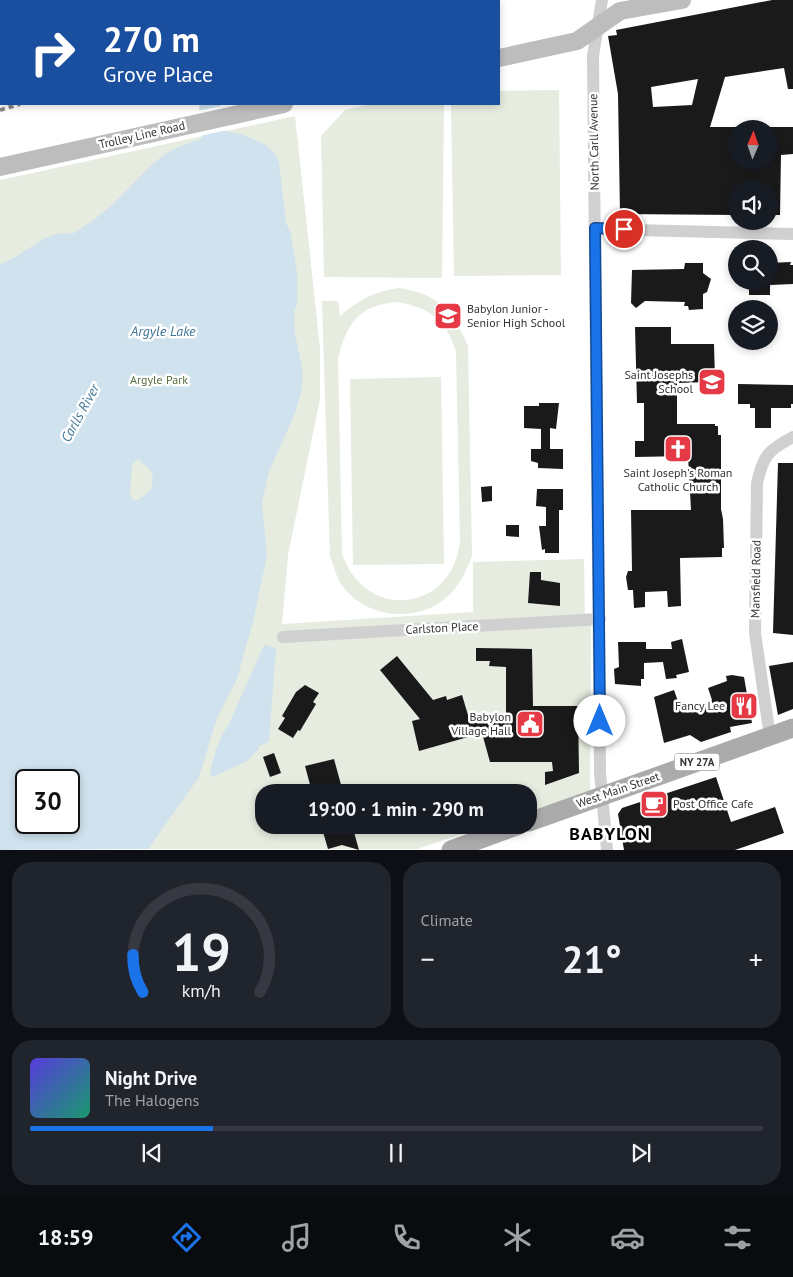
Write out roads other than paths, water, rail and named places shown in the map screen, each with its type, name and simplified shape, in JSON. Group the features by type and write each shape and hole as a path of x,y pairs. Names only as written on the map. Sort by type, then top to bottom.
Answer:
{"main road":[{"path":"500,58 577,41 620,11 682,0"},
{"name":"Trolley Line Road","path":"0,167 279,105"},
{"name":"West Main Street","path":"537,819 793,728"},
{"path":"451,850 495,834"}],"street":[{"name":"North Carll Avenue","path":"602,0 593,56 602,796 607,850"},
{"path":"595,228 793,234"},
{"name":"Mansfield Road","path":"770,737 755,633 757,483 762,461 775,446 793,437"},
{"name":"Carlston Place","path":"283,637 600,619"}],"water":[{"name":"Argyle Lake","path":"199,105 220,105 225,131 241,134 266,145 274,153 279,162 286,223 291,234 297,272 297,305 294,311 295,334 303,373 301,392 295,413 268,474 262,504 267,555 254,618 237,679 217,718 199,777 148,849 0,850 0,264 54,235 72,234 78,231 108,208 168,152 192,141 199,140 202,137","holes":["138,459 151,472 153,480 150,491 138,500 133,500 130,495 132,465"]},
{"path":"264,645 276,648 269,742 259,746 258,750 247,761 213,777 210,773 219,741 228,726"}],"railway":[{"path":"0,110 17,105"}],"place":[{"name":"Babylon Junior - Senior High School","path":"448,316"},
{"name":"Saint Josephs School","path":"712,382"},
{"name":"Saint Joseph's Roman Catholic Church","path":"678,449"},
{"name":"Fancy Lee","path":"744,706"},
{"name":"Babylon Village Hall","path":"530,724"},
{"name":"Post Office Cafe","path":"654,804"}],"district":[{"name":"BABYLON","path":"610,834"}],"park label":[{"name":"Argyle Park","path":"159,380"}],"water label":[{"name":"Carlls River","path":"80,413"}]}
